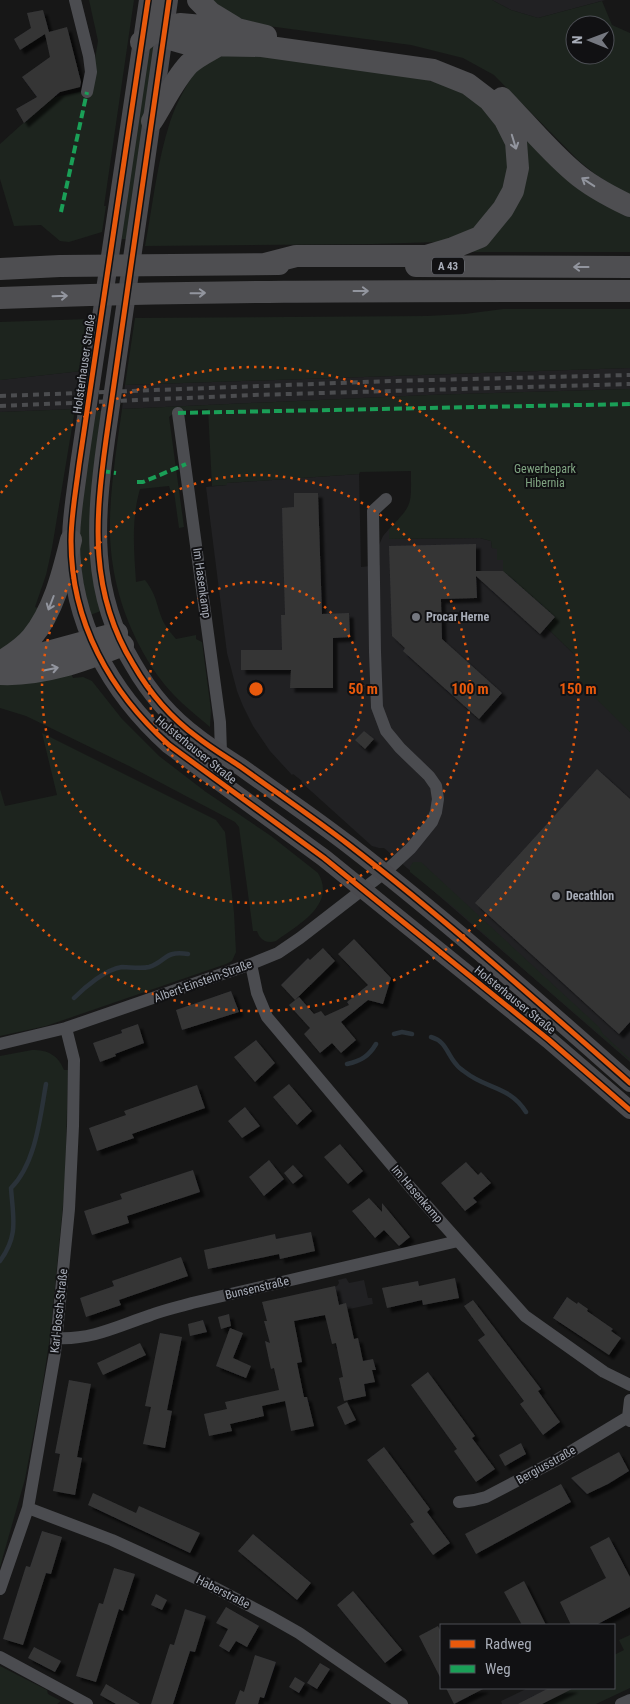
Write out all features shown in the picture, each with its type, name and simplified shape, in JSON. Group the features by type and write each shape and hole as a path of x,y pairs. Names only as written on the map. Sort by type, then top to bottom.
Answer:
{"highway":[{"path":"157,0 157,15 163,31 173,40 186,44 262,46 433,70 468,84 489,100 505,120 516,142 518,168 512,191 503,209 480,237 426,256 296,256 265,264"},
{"path":"198,0 211,13 237,29"},
{"path":"141,42 180,24 190,24 237,29 264,36 414,56 449,64 487,83 540,140 576,174 613,198 630,206"},
{"path":"152,121 180,75 203,54 219,45"},
{"name":"A 43","path":"0,269 60,266 265,264 630,267"},
{"name":"A 43","path":"4,298 133,293 630,291"},
{"path":"71,540 46,617 26,643 0,665 20,674 54,669 76,663 95,648 120,639"}],"main road":[{"name":"Holsterhauser Straße","path":"148,0 79,465 71,540 77,596 95,648 110,678 123,696 152,730 169,745 324,858 549,1040 630,1110"},
{"name":"Holsterhauser Straße","path":"169,0 163,31 100,486 97,540 102,584 120,639 132,664 147,686 174,718 197,738 221,753 341,839 384,873 479,950 630,1083"}],"street":[{"path":"75,0 89,56 90,72 87,92"},
{"name":"Im Hasenkamp","path":"178,413 220,722 221,753"},
{"name":"Albert-Einstein-Straße","path":"0,1044 66,1028 278,953 384,873 411,848 432,822 438,799 436,786 429,776 400,748 386,731 377,707 373,512 386,499"},
{"name":"Im Hasenkamp","path":"251,964 256,993 267,1017 411,1188 525,1316 604,1372 630,1385"},
{"name":"Karl-Bosch-Straße","path":"0,1589 28,1508 56,1338 69,1208 73,1126 74,1060 66,1028"},
{"name":"Bunsenstraße","path":"56,1338 73,1339 90,1336 153,1314 192,1303 458,1241"},
{"path":"629,1419 630,1400"},
{"name":"Bergiusstraße","path":"459,1502 486,1497 629,1419"},
{"name":"Haberstraße","path":"28,1508 112,1540 200,1580 269,1616 299,1633 402,1704"},
{"path":"0,1657 86,1704"},
{"path":"620,1704 630,1700"}],"shaded area":[{"path":"492,0 605,0 538,18 511,10"},
{"path":"630,368 630,389 428,395 122,409 125,385"},
{"path":"81,371 75,409 0,412 0,380"},
{"path":"359,474 361,567 380,565 379,545 389,529 389,539 480,538 491,541 492,548 497,548 503,560 555,617 546,627 576,656 630,732 630,1062 384,848 372,846 302,781 292,775 270,751 253,726 243,706 227,653 206,487 227,485 227,483"},
{"path":"346,1278 349,1283 364,1280 368,1298 372,1298 373,1304 340,1311 322,1289 337,1286 338,1280"},
{"path":"526,1689 572,1689 542,1704 502,1704 501,1701"}],"green space":[{"path":"89,0 134,0 104,206 106,206 102,232 69,242 60,241 41,225 14,226 0,179 0,144 51,98 83,91 95,59 98,41"},
{"path":"211,0 492,0 511,10 538,18 602,1 608,15 565,15 565,65 615,65 615,26 630,33 630,197 579,161 494,75 463,58 411,45 268,26 238,18"},
{"path":"156,46 127,239 118,239 149,47"},
{"path":"234,52 412,76 456,88 487,110 506,140 509,164 502,196 473,229 439,242 145,246 162,152 176,107 200,64"},
{"path":"522,135 630,215 630,252 466,252 490,238"},
{"path":"503,309 630,309 630,368 125,385 135,318 427,316"},
{"path":"89,319 81,371 0,380 0,322"},
{"name":"Gewerbepark Hibernia","path":"630,389 630,732 576,679 576,656 546,627 555,617 503,571 503,560 497,560 497,549 492,548 491,541 480,538 389,539 389,529 407,509 409,504 411,471 360,472 359,474 227,483 227,485 212,486 208,409 176,411 169,417 184,527 179,528 174,492 171,492 169,486 140,489 135,512 134,535 136,582 145,580 155,597 164,623 176,639 196,635 196,639 202,642 211,710 210,727 182,703 158,676 147,659 128,621 121,602 112,561 110,519 114,464 122,409 428,395"},
{"path":"75,409 52,548 46,575 35,607 42,610 35,622 0,652 0,412"},
{"path":"94,411 103,411 90,529 92,569 101,611 90,615 80,562 80,518"},
{"path":"70,671 73,678 83,677 92,681 122,719 159,756 206,792 271,836 318,873 323,884 322,895 319,904 304,921 276,941 264,941 257,931 253,931 239,827 235,822 131,767 26,716 0,708 0,681"},
{"path":"42,733 216,820 225,832 234,913 236,952 232,961 226,964 46,1026 0,1036 0,789 5,806 57,795"},
{"path":"413,862 421,862 599,1027 603,1034 630,1061 457,910 410,872"},
{"path":"32,1050 52,1054 64,1070 68,1070 65,1185 50,1337 41,1395 25,1479 0,1567 0,1056"},
{"path":"630,1635 630,1688 596,1704 542,1704 572,1689 615,1689 615,1654 624,1650 619,1640"},
{"path":"0,1666 47,1690 48,1694 61,1701 57,1704 0,1704"}],"building":[{"path":"43,10 49,32 67,27 81,82 80,87 60,92 24,123 16,109 37,97 22,77 50,57 45,34 20,50 14,39 31,28 27,13"},
{"path":"294,493 318,493 322,614 349,613 350,637 333,638 333,688 290,688 291,670 241,670 241,650 282,650 281,615 285,615 282,508 294,507"},
{"path":"476,544 476,571 503,571 555,617 540,634 476,576 477,598 441,599 442,639 502,693 479,719 403,651 405,648 392,636 389,546"},
{"path":"364,731 374,739 365,749 355,740"},
{"name":"Decathlon","path":"597,769 630,799 630,1022 619,1034 475,903"},
{"path":"354,939 391,978 383,1004 368,1000 341,1022 356,1040 341,1053 332,1043 320,1053 304,1034 310,1028 289,1005 299,997 314,1014 321,1011 325,1016 349,1005 347,1002 368,985 338,954"},
{"path":"323,948 335,961 295,1000 281,985 308,958 310,960"},
{"path":"231,991 239,1012 182,1030 176,1010"},
{"path":"138,1024 144,1043 100,1062 93,1043 122,1033 121,1030"},
{"path":"256,1040 275,1063 255,1082 234,1057"},
{"path":"289,1084 312,1111 297,1125 273,1097"},
{"path":"197,1085 205,1108 132,1134 134,1138 97,1151 89,1128 126,1115 124,1111"},
{"path":"245,1107 260,1126 242,1138 228,1121"},
{"path":"340,1144 363,1171 348,1184 324,1157"},
{"path":"269,1160 284,1179 264,1196 249,1177"},
{"path":"466,1162 478,1175 481,1172 491,1183 473,1198 477,1202 465,1211 441,1183"},
{"path":"293,1165 303,1176 293,1184 284,1173"},
{"path":"193,1170 200,1192 127,1216 129,1223 92,1235 84,1211 122,1199 120,1194"},
{"path":"369,1198 382,1212 382,1203 410,1237 399,1246 384,1230 375,1238 352,1211"},
{"path":"311,1232 315,1251 280,1259 279,1254 208,1269 204,1250 275,1234 276,1239"},
{"path":"181,1257 188,1276 119,1300 121,1305 86,1317 80,1298 114,1286 112,1281"},
{"path":"455,1278 459,1298 423,1305 422,1300 387,1308 382,1288 418,1281 419,1286"},
{"path":"335,1286 339,1305 346,1303 354,1339 358,1338 363,1361 373,1359 376,1370 372,1370 375,1382 364,1384 366,1396 344,1401 339,1378 343,1377 336,1343 332,1344 325,1315 294,1321 302,1362 297,1363 304,1397 307,1397 314,1426 291,1431 285,1401 262,1406 264,1416 230,1424 232,1431 209,1436 204,1414 227,1409 225,1402 279,1390 274,1368 271,1369 265,1341 270,1343 264,1321 267,1321 262,1302"},
{"path":"567,1297 588,1309 587,1311 613,1329 611,1331 621,1338 609,1355 553,1318"},
{"path":"473,1300 541,1389 538,1391 560,1422 543,1435 520,1404 524,1401 478,1340 485,1335 464,1306"},
{"path":"229,1314 231,1326 221,1329 218,1317"},
{"path":"203,1320 207,1332 190,1336 188,1324"},
{"path":"230,1328 243,1333 233,1358 251,1366 246,1378 216,1366"},
{"path":"160,1333 182,1337 167,1410 172,1411 165,1448 143,1444 151,1407 145,1406"},
{"path":"140,1343 146,1355 103,1375 97,1363"},
{"path":"428,1372 475,1436 472,1438 495,1469 476,1482 454,1451 457,1449 411,1385"},
{"path":"69,1380 91,1384 77,1457 82,1458 75,1495 53,1491 60,1454 55,1453"},
{"path":"347,1402 356,1420 345,1425 337,1407"},
{"path":"521,1443 526,1454 505,1466 499,1455"},
{"path":"384,1447 430,1509 427,1512 450,1543 433,1555 410,1524 414,1522 367,1460"},
{"path":"619,1452 629,1471 608,1484 587,1494 571,1478"},
{"path":"561,1484 571,1502 476,1554 465,1534"},
{"path":"93,1493 136,1513 139,1506 200,1533 190,1553 88,1505"},
{"path":"42,1531 62,1537 51,1574 46,1573 23,1645 3,1639 26,1566 30,1567"},
{"path":"253,1534 311,1583 297,1600 238,1551"},
{"path":"609,1537 630,1577 630,1607 598,1624 571,1624 560,1602 606,1578 590,1547"},
{"path":"114,1568 135,1574 123,1611 119,1609 96,1682 76,1676 99,1603 103,1604"},
{"path":"524,1581 546,1624 521,1624 504,1592"},
{"path":"353,1591 402,1650 385,1663 337,1605"},
{"path":"156,1594 167,1600 162,1610 151,1605"},
{"path":"226,1607 259,1626 247,1647 236,1641 229,1652 219,1646 228,1629 216,1623"},
{"path":"185,1609 206,1616 195,1652 190,1651 173,1704 151,1704 170,1644 174,1645"},
{"path":"438,1626 440,1630 440,1677 419,1636"},
{"path":"34,1647 61,1661 55,1672 28,1658"},
{"path":"255,1655 276,1662 264,1698 260,1697 258,1704 235,1704 240,1690 244,1692"},
{"path":"320,1663 330,1669 317,1689 307,1683"},
{"path":"295,1677 305,1683 299,1693 289,1687"},
{"path":"106,1684 140,1704 116,1704 100,1695"},
{"path":"446,1689 483,1689 454,1704"},
{"path":"547,1689 572,1689 542,1704 518,1704"}],"waterway":[{"path":"74,998 96,979 116,968 149,967 170,955 188,954"},
{"path":"394,1034 402,1032 412,1034"},
{"path":"431,1037 443,1045 461,1069 473,1078 513,1097 526,1112"},
{"path":"347,1064 364,1057 376,1044"},
{"path":"0,1261 6,1252 12,1234 11,1188 26,1166 36,1139 46,1084"}],"railway":[{"path":"0,396 391,381 630,375"},
{"path":"0,406 254,395 630,384"}],"marked path":[{"path":"61,212 87,92"},
{"path":"178,413 630,404"},
{"path":"137,482 143,482 186,464"},
{"path":"102,471 116,473"}],"cycle path":[{"path":"148,0 72,522 73,571 78,600 86,627 112,679 129,702 169,745 324,858 549,1040 630,1110"},
{"path":"169,0 99,499 98,527 102,583 119,637 146,685 161,704 187,730 322,825 385,873 630,1083"}],"place":[{"name":"Procar Herne","path":"416,617"},
{"name":"Decathlon","path":"556,896"}]}
